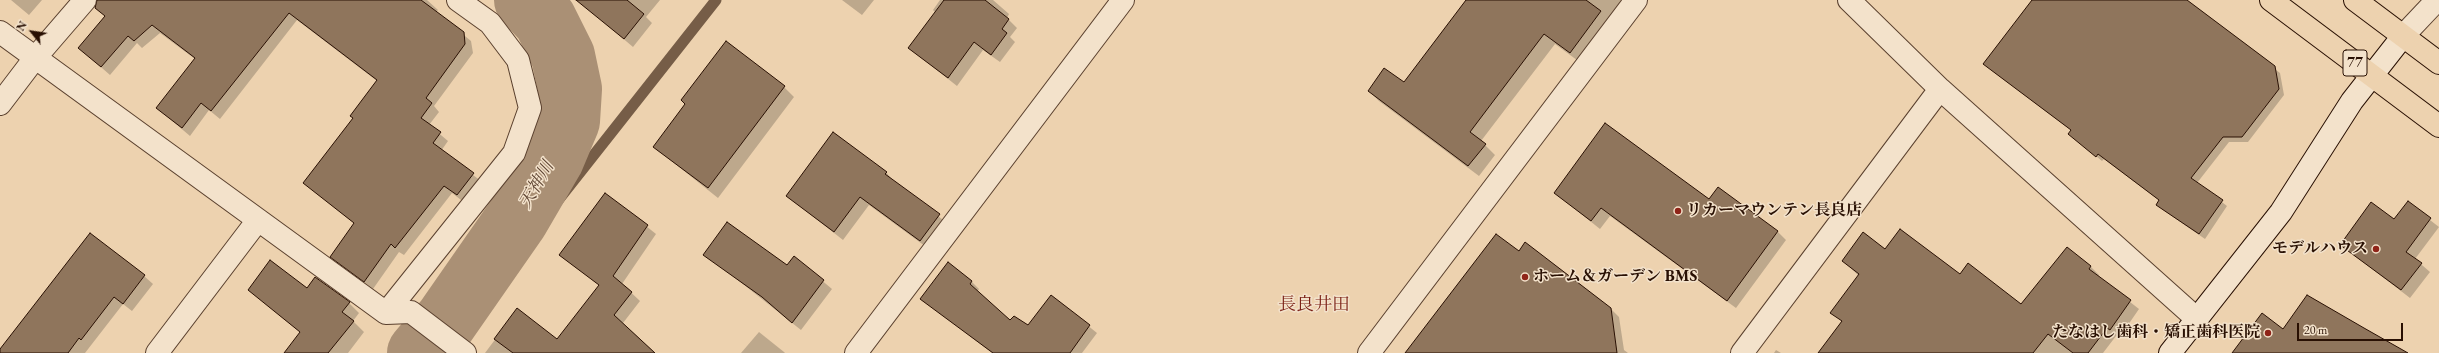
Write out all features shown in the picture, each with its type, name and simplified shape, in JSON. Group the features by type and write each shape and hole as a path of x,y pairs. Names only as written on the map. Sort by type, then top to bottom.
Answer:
{"main road":[{"name":"77","path":"2270,0 2439,126"},
{"path":"2355,0 2439,63"}],"street":[{"path":"0,104 35,58 84,0"},
{"path":"386,313 514,153 530,108 518,60 490,23 458,0"},
{"path":"856,353 1123,0"},
{"path":"1369,353 1636,0"},
{"path":"1849,0 1940,88 2197,319"},
{"path":"2172,352 2282,212 2352,101 2403,36 2437,0"},
{"path":"0,32 386,313 410,312 462,351"},
{"path":"1742,353 1940,88"},
{"path":"157,353 258,220"}],"building":[{"path":"97,0 421,0 464,32 465,44 426,98 432,103 421,118 441,132 433,143 474,173 457,195 444,186 395,248 391,244 364,282 330,257 354,223 303,183 353,118 350,116 377,80 289,13 211,111 201,103 182,128 156,108 195,58 152,25 134,41 128,36 101,67 78,48 105,16 95,8"},
{"path":"576,0 627,0 644,14 624,39"},
{"path":"944,0 985,0 1009,19 1002,29 1007,33 991,55 974,42 948,78 908,48"},
{"path":"1466,0 1586,0 1601,11 1570,53 1544,34 1470,132 1486,144 1468,166 1368,91 1384,68 1404,82"},
{"path":"2032,0 2187,0 2275,66 2279,89 2242,137 2223,137 2191,178 2223,200 2199,234 2156,205 2159,200 2098,154 2096,157 2068,134 2071,130 1983,64"},
{"path":"726,41 785,86 708,188 653,147 685,104 681,100"},
{"name":"リカーマウンテン長良店","path":"1605,123 1709,199 1718,187 1778,231 1727,301 1601,208 1591,221 1554,193"},
{"path":"833,132 887,172 885,174 940,214 920,241 860,197 834,232 786,196"},
{"path":"605,193 648,225 613,276 632,292 614,315 655,353 513,353 494,339 517,308 557,339 599,285 559,255"},
{"name":"モデルハウス","path":"2408,201 2431,218 2406,252 2422,263 2401,290 2340,245 2371,202 2394,219"},
{"path":"727,222 787,265 794,256 824,280 792,323 762,297 703,255"},
{"path":"1900,229 1960,274 1968,263 2021,304 2067,247 2091,266 2089,269 2131,300 2110,330 2107,328 2088,353 2073,353 2048,334 2033,353 1818,353 1842,321 1830,313 1859,274 1842,261 1863,232 1885,249"},
{"path":"90,233 145,275 123,304 114,297 81,340 79,338 68,353 0,353 0,349"},
{"name":"ホーム＆ガーデン BMS","path":"1496,234 1519,251 1525,242 1611,308 1617,353 1405,353"},
{"path":"270,260 307,288 315,277 350,302 342,312 354,321 328,353 284,353 300,332 248,290"},
{"path":"948,262 972,281 970,284 1010,320 1014,316 1028,325 1051,295 1090,325 1070,353 993,353 920,299"},
{"path":"2307,295 2408,353 2232,353 2262,313 2283,329"}],"waterway":[{"name":"天神川","path":"419,353 446,321 517,219 552,159 568,121 570,89 563,56 545,20 526,0"},
{"path":"517,219 548,213 716,0"}],"place":[{"name":"リカーマウンテン長良店","path":"1678,211"},
{"name":"モデルハウス","path":"2376,249"},
{"name":"ホーム＆ガーデン BMS","path":"1525,277"},
{"name":"たなはし歯科・矯正歯科医院","path":"2268,333"}],"district":[{"name":"長良井田","path":"1314,305"}]}
